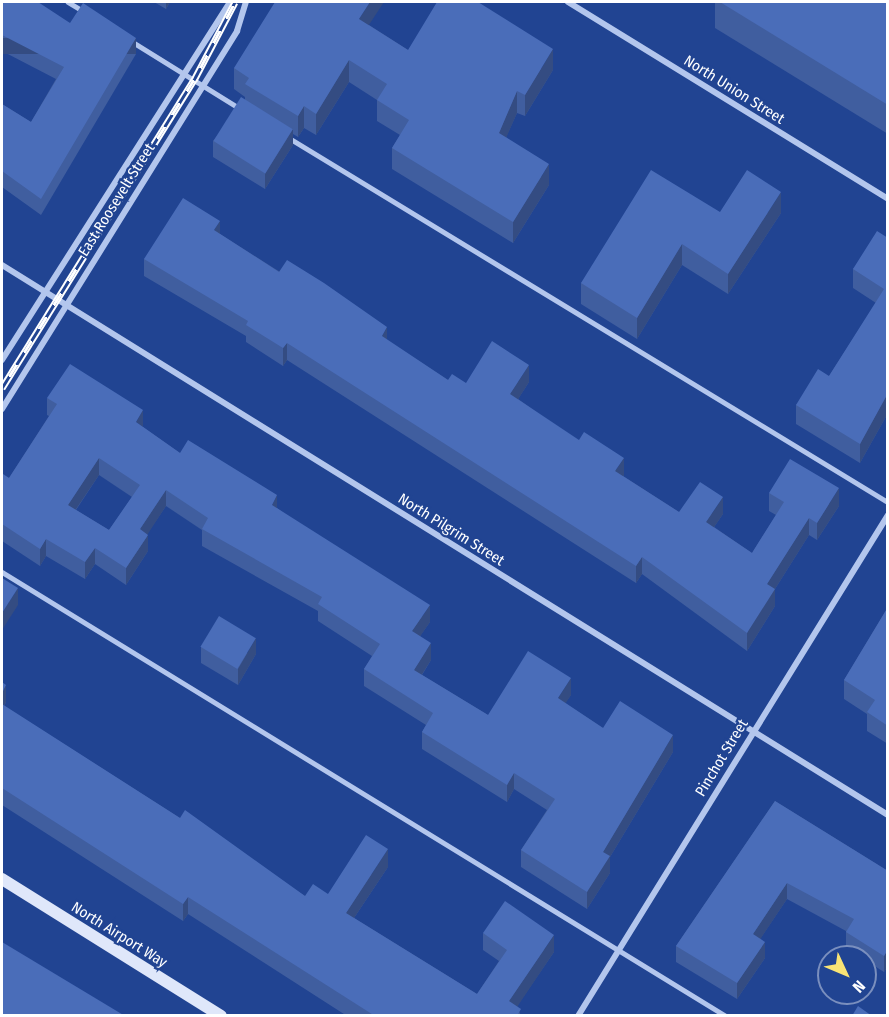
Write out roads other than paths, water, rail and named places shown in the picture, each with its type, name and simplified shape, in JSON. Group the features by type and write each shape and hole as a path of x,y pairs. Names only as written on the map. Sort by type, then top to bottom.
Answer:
{"main road":[{"name":"North Airport Way","path":"2,879 220,1016"}],"street":[{"name":"East Roosevelt Street","path":"2,360 230,2"},
{"name":"East Roosevelt Street","path":"2,409 237,31 246,2"},
{"name":"North Union Street","path":"568,2 888,199"},
{"name":"North Pilgrim Street","path":"2,265 888,815"},
{"name":"Pinchot Street","path":"578,1016 752,731 888,515"}],"lane":[{"path":"68,2 92,17"},
{"path":"127,38 244,111"},
{"path":"285,135 888,502"},
{"path":"2,572 621,948 726,1016"}],"railway":[{"path":"2,388 194,80 235,2"}]}
